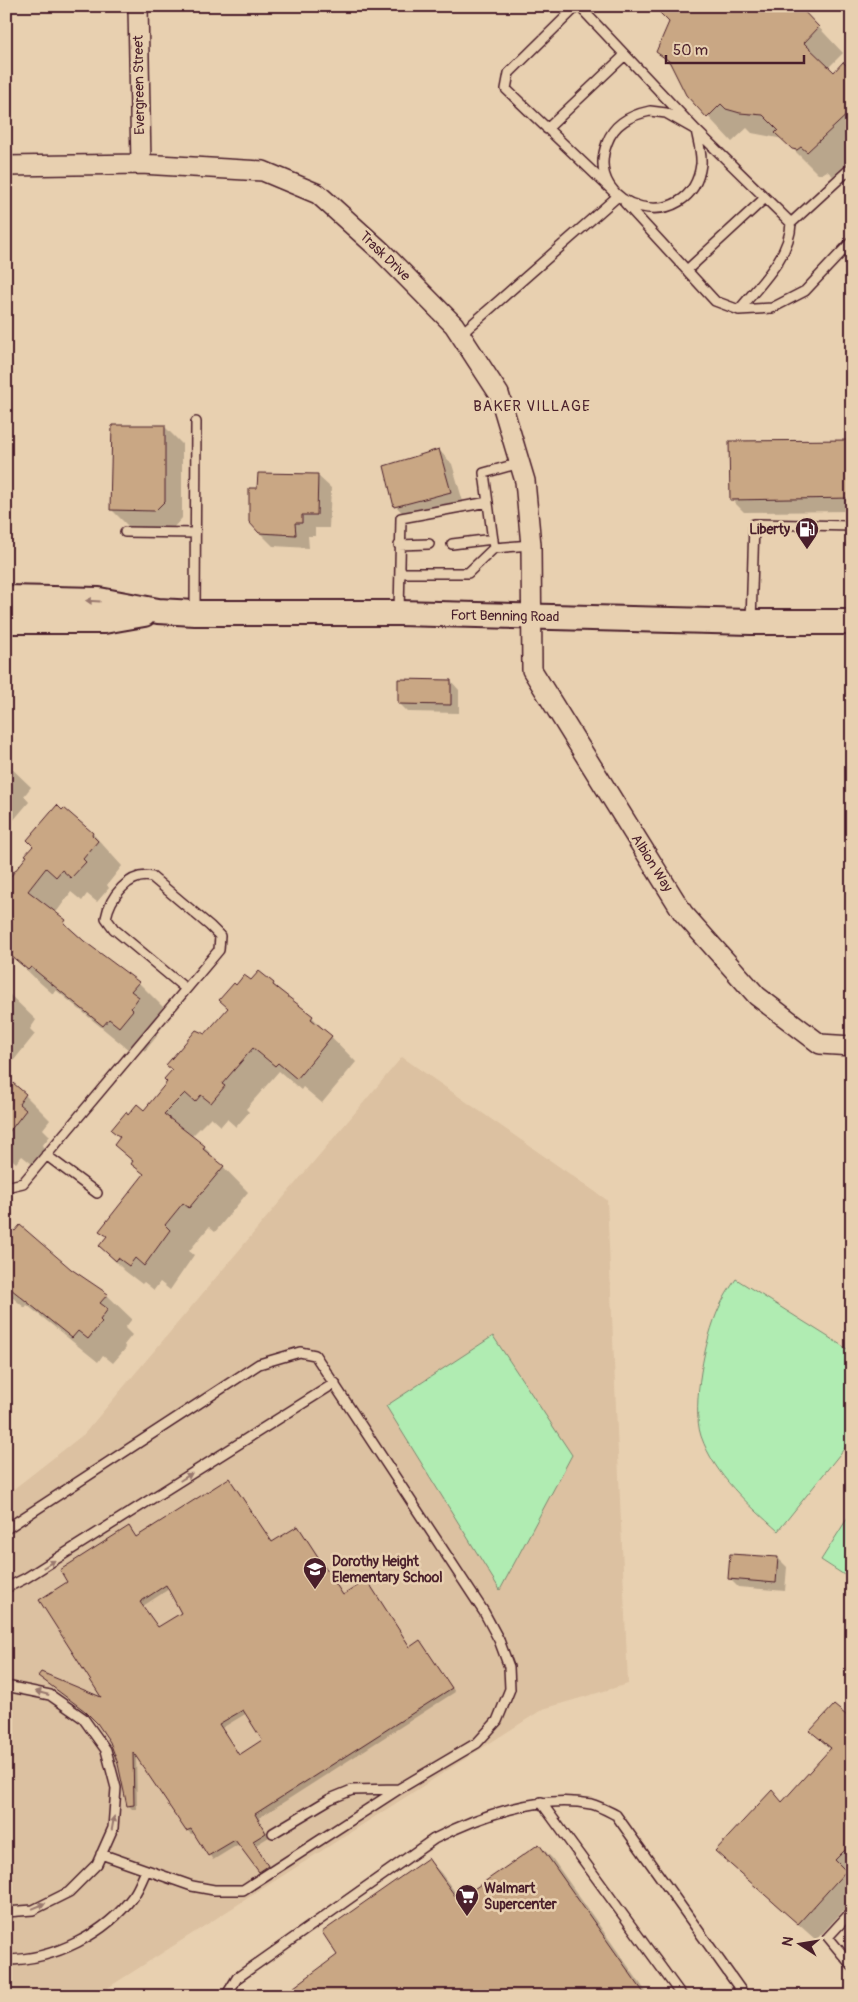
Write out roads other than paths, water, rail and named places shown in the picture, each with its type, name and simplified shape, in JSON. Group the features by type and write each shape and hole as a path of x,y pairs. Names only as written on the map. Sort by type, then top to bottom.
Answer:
{"street":[{"name":"Evergreen Street","path":"138,6 141,164"},
{"name":"Trask Drive","path":"6,166 141,164 263,171 318,194 381,251 454,325 499,394 525,481 531,545 531,618"},
{"name":"Fort Benning Road","path":"6,598 99,600 158,612 852,622"},
{"name":"Fort Benning Road","path":"6,621 104,621 158,612"},
{"name":"Albion Way","path":"531,618 532,670 683,913 757,996 820,1044 852,1046"}],"lane":[{"path":"739,310 773,268 791,236 791,223 696,130 578,6 508,73 506,89 618,196 715,301 739,310 772,308 805,291 852,241"},
{"path":"547,128 625,55"},
{"path":"650,111 666,113 696,130 701,163 698,178 689,192 677,203 662,208 646,209 631,205 618,196 608,183 604,159 610,136 620,123 634,114 650,111"},
{"path":"791,223 852,167"},
{"path":"460,335 618,196"},
{"path":"687,270 765,198"},
{"path":"196,422 196,613"},
{"path":"400,573 468,573 493,543 484,473 520,463"},
{"path":"399,614 401,518 488,502"},
{"path":"751,622 754,524 852,526"},
{"path":"125,532 195,533"},
{"path":"452,544 493,543 531,545"},
{"path":"400,545 429,544"},
{"path":"7,1188 23,1183 219,950 220,936 152,877 142,875 132,878 109,906 106,918 114,929 186,989"},
{"path":"46,1156 97,1193"},
{"path":"6,1529 259,1364 300,1352 315,1355 484,1612 499,1640 509,1667 510,1689 496,1721 477,1743 399,1789 243,1890 214,1890 146,1871 101,1854"},
{"path":"6,1588 26,1578 335,1383"},
{"path":"6,1686 50,1695 83,1718 106,1750 116,1788 113,1828 97,1864 69,1892 33,1910 6,1912"},
{"path":"273,1833 330,1799 352,1790 399,1789"},
{"path":"226,1996 237,1978 434,1838 468,1821 541,1802 591,1804 616,1815 746,1996"},
{"path":"541,1802 682,1996"},
{"path":"6,1960 52,1954 78,1942 109,1920 133,1897 146,1871"},
{"path":"852,1911 828,1937 852,1966"}],"place":[{"name":"Liberty","path":"807,550"},
{"name":"Dorothy Height Elementary School","path":"315,1590"},
{"name":"Walmart Supercenter","path":"467,1917"}],"district":[{"name":"BAKER VILLAGE","path":"532,406"}]}
